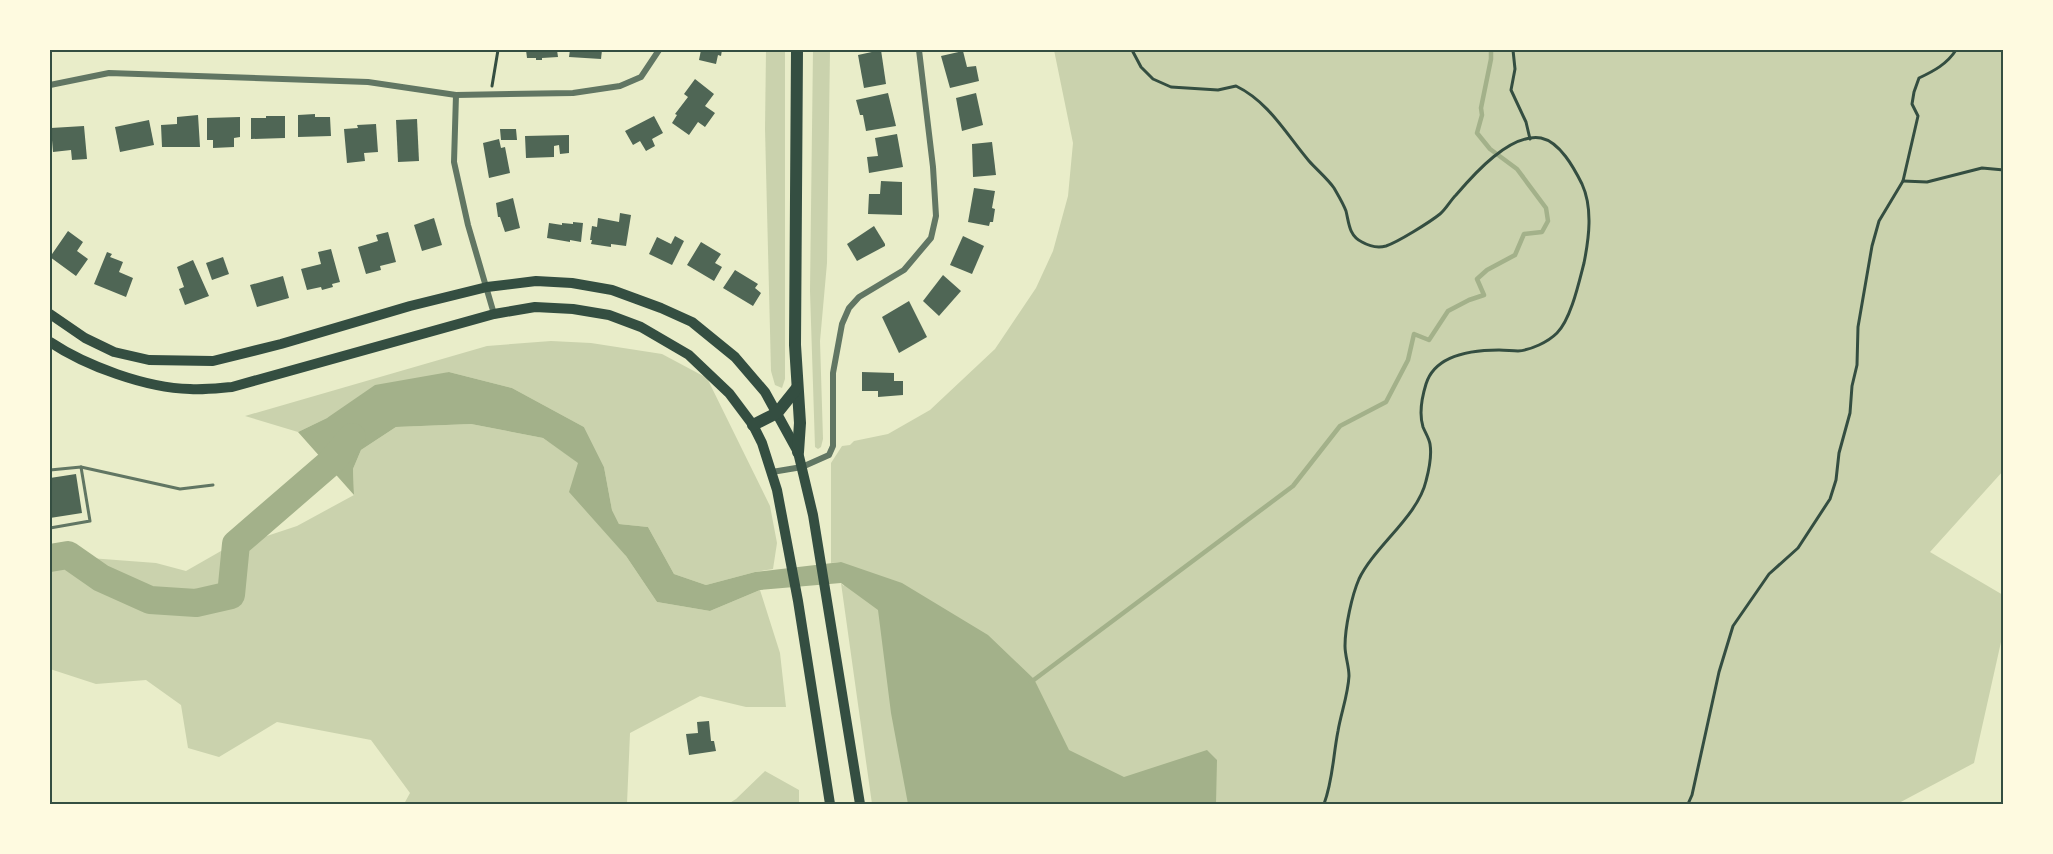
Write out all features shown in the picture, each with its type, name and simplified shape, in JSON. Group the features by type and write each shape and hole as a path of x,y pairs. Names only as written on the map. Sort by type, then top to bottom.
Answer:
{"highway":[{"path":"797,50 795,306 800,423 798,452"},
{"path":"753,425 777,413 797,388"}],"main road":[{"path":"50,314 85,338 114,352 149,360 213,362 410,306 487,287 536,281 572,283 612,290 692,322 735,357 765,392 798,452 821,561 860,804"},
{"path":"50,342 65,352 111,373 145,382 189,389 232,387 494,314 535,307 573,309 609,315 641,327 668,341 689,355 729,393 753,425 762,443 772,472 791,563 830,804"}],"street":[{"path":"50,85 109,73 368,82 456,95 573,93 620,86 641,77 659,50"},
{"path":"772,472 802,467 829,455 833,446 833,373 842,324 849,308 859,297 904,270 931,238 936,216 933,167 919,50"},
{"path":"456,95 454,162 468,225 494,314"}],"lane":[{"path":"50,470 81,467 180,489 213,485"},
{"path":"50,528 90,521 81,467"}],"path":[{"path":"491,94 498,50"},
{"path":"1132,50 1141,67 1153,79 1171,87 1218,90 1236,86 1268,108 1333,186 1345,209 1349,228 1358,241 1371,246 1386,246 1440,214 1484,164 1512,144 1543,138 1556,147 1568,161 1583,186 1588,207 1588,243 1580,280 1559,332 1540,345 1520,351 1480,352 1448,359 1436,364 1426,381 1422,403 1422,423 1430,443 1430,466 1425,487 1410,511 1359,579 1350,610 1345,646 1349,672 1348,694 1337,737 1332,777 1324,804"},
{"path":"1513,50 1515,69 1511,90 1526,122 1530,139"},
{"path":"1688,804 1692,795 1721,664 1733,626 1769,574 1798,548 1830,499 1850,413 1857,365 1858,327 1872,246 1880,220 1903,181 1918,116 1912,104 1914,92 1919,78 1938,68 1951,58 1956,50"},
{"path":"1903,181 1927,182 1982,168 2004,170"}],"shaded area":[{"path":"766,50 785,50 785,379 782,388 775,385 771,371 765,129"},
{"path":"813,50 830,50 827,263 820,341 823,439 818,449 815,447 810,291"},
{"path":"1054,50 2003,50 2003,471 1930,552 2003,595 2003,633 1974,763 1897,804 872,804 841,583 844,586 841,562 831,563 831,463 842,446 850,445 854,441 888,434 930,410 995,349 1036,288 1053,251 1068,196 1073,143"},
{"path":"551,341 591,343 662,354 707,378 770,506 777,543 773,569 706,585 674,574 648,527 619,524 612,510 604,467 584,427 512,388 449,372 327,418 298,432 245,416 487,346"},
{"path":"449,372 512,388 584,427 604,467 612,510 619,524 648,527 674,574 706,585 755,572 841,562 902,583 988,635 1034,679 1069,750 1124,777 1207,750 1217,760 1216,804 908,804 891,713 878,610 841,583 760,590 710,611 657,602 626,556 569,492 578,463 543,438 471,424 396,427 361,450 353,469 354,495 298,432 327,418 375,385"},
{"path":"471,424 543,438 579,463 626,556 657,602 710,611 760,590 780,653 786,707 746,707 700,696 630,733 627,804 404,804 410,793 371,740 277,722 219,757 188,748 181,705 146,680 96,684 50,669 50,555 156,563 186,571 221,551 297,526 354,495 353,469 361,450 396,427"},
{"path":"765,771 799,790 799,804 728,804 736,799"}],"building":[{"path":"526,50 557,50 558,57 536,60 536,58 527,58"},
{"path":"570,50 602,50 601,59 569,57"},
{"path":"701,50 722,50 716,64 699,60"},
{"path":"881,50 886,84 864,88 858,55"},
{"path":"963,51 967,67 976,66 979,81 950,88 941,56"},
{"path":"695,79 714,94 705,106 715,113 705,127 698,122 689,135 672,123 677,115 675,114 688,97 684,94"},
{"path":"888,93 896,126 866,131 863,115 860,115 856,100"},
{"path":"976,93 983,125 962,131 956,98"},
{"path":"315,114 315,117 330,117 331,136 298,137 298,115"},
{"path":"198,115 200,147 162,147 161,125 177,124 177,117"},
{"path":"266,116 285,116 285,138 251,139 251,118 266,118"},
{"path":"654,116 663,133 652,139 655,146 646,151 640,141 633,145 625,131"},
{"path":"240,117 240,137 234,138 234,147 213,148 213,140 207,140 207,118"},
{"path":"417,119 419,161 398,162 396,120"},
{"path":"149,120 154,145 120,152 115,127"},
{"path":"376,124 378,152 364,153 365,161 347,163 344,129 358,128 357,125"},
{"path":"84,126 87,159 72,160 71,150 53,152 51,128"},
{"path":"500,129 516,129 517,140 501,140"},
{"path":"897,134 903,167 869,173 867,157 878,156 875,138"},
{"path":"569,135 569,153 560,154 559,145 554,146 554,157 526,158 525,136"},
{"path":"499,139 501,148 505,147 510,173 489,178 483,143"},
{"path":"992,142 996,175 973,177 972,144"},
{"path":"881,181 902,182 902,215 868,214 869,194 880,194"},
{"path":"974,188 995,191 992,208 995,209 993,222 990,222 989,226 968,222"},
{"path":"513,198 520,228 505,232 500,217 498,217 496,203"},
{"path":"620,213 631,215 626,246 611,244 611,247 591,244 592,226 597,227 598,218 619,222"},
{"path":"434,218 442,245 422,251 414,225"},
{"path":"573,222 583,223 581,242 547,238 549,223 562,225 562,223 573,224"},
{"path":"874,226 885,246 857,261 847,244"},
{"path":"68,231 83,242 77,251 88,259 76,276 50,257"},
{"path":"388,232 396,262 380,266 381,270 366,274 358,247 378,241 376,235"},
{"path":"675,236 684,241 672,265 649,254 657,237 671,244"},
{"path":"963,236 984,246 972,274 950,265"},
{"path":"701,242 721,254 715,263 722,267 714,281 687,265"},
{"path":"331,249 340,282 322,290 321,287 307,290 301,269 321,264 318,252"},
{"path":"107,252 112,254 110,257 123,262 119,272 133,278 126,297 94,284"},
{"path":"223,257 229,274 212,280 206,263"},
{"path":"193,260 209,296 185,305 179,289 184,287 177,267"},
{"path":"735,270 758,284 755,288 761,293 753,306 723,288"},
{"path":"943,275 961,291 939,316 923,301"},
{"path":"283,276 289,298 257,307 250,285"},
{"path":"909,301 927,337 899,353 882,317"},
{"path":"862,372 894,373 894,381 903,381 903,395 878,397 878,391 862,391"},
{"path":"76,474 82,513 50,518 50,478"},
{"path":"709,721 711,741 714,741 716,751 689,755 686,734 698,733 697,722"}],"waterway":[{"path":"1031,682 1293,486 1340,426 1386,402 1408,360 1414,334 1429,340 1448,311 1484,295 1477,279 1487,270 1515,255 1524,234 1542,232 1548,221 1546,208 1517,169 1490,149 1477,133 1482,115 1481,108 1491,50"},
{"path":"50,558 68,555 101,578 150,600 196,603 231,595 236,544 331,462 352,437"}]}
